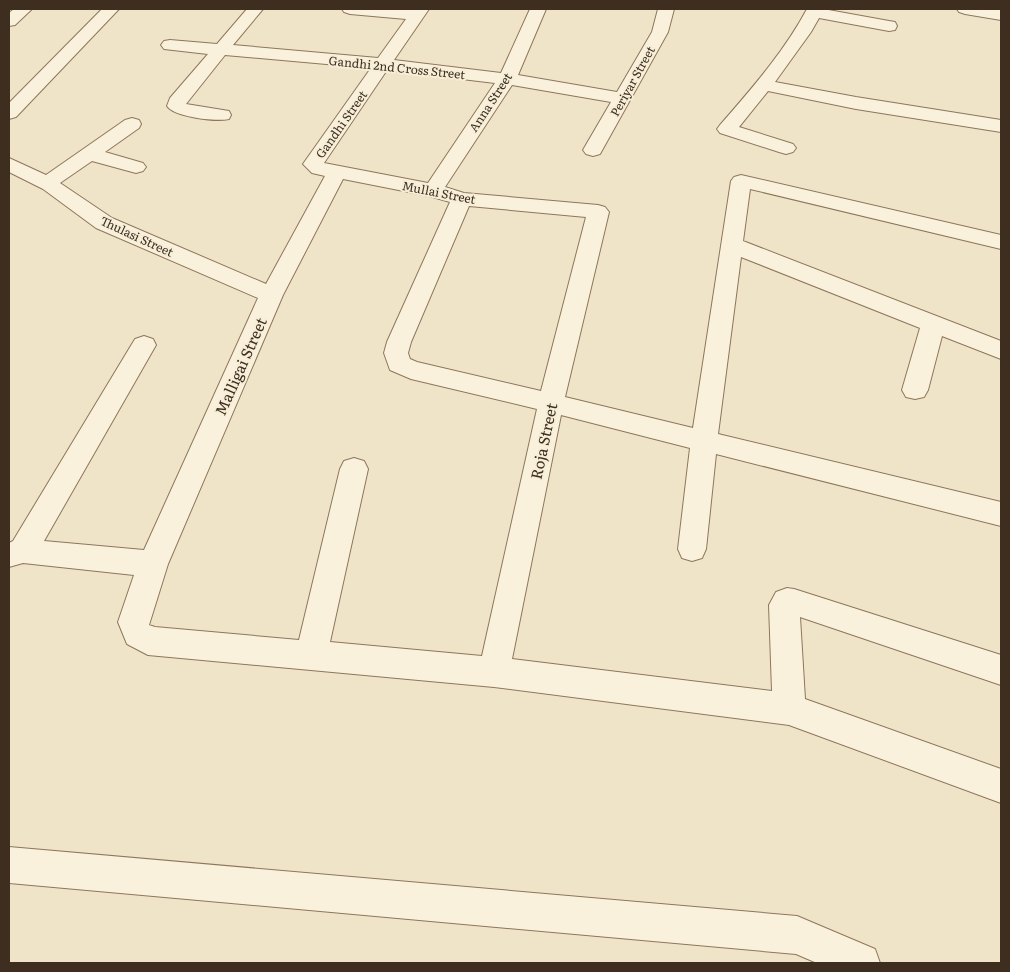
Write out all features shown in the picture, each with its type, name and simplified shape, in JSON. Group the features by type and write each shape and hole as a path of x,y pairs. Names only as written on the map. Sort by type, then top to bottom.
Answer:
{"street":[{"path":"9,21 24,9"},
{"path":"9,113 111,9"},
{"path":"222,114 182,109 176,106 179,98 255,9"},
{"path":"350,9 419,12"},
{"name":"Anna Street","path":"433,190 507,79 538,9"},
{"name":"Periyar Street","path":"593,150 660,32 666,9"},
{"path":"965,9 1001,15"},
{"path":"786,148 727,130 764,85 803,32 814,10 889,26"},
{"name":"Gandhi Street","path":"313,164 419,12"},
{"name":"Gandhi 2nd Cross Street","path":"170,46 383,64 507,79 622,98"},
{"path":"764,85 856,103 1001,126"},
{"path":"47,183 132,124"},
{"path":"90,154 136,167"},
{"name":"Thulasi Street","path":"9,164 47,183 104,223 272,295"},
{"name":"Mullai Street","path":"313,164 319,169 433,190 462,198 598,212"},
{"name":"Malligai Street","path":"310,656 148,641 137,636 133,630 132,622 153,564 272,295 337,172"},
{"path":"692,549 704,441 741,181 1001,242"},
{"path":"462,198 399,342 396,353 399,364 411,370 551,402 1001,514"},
{"name":"Roja Street","path":"494,672 551,402 598,212"},
{"path":"732,245 1001,350"},
{"path":"915,390 933,324"},
{"path":"144,345 16,553 153,564"},
{"path":"354,469 310,656 494,672 789,709 1001,786"},
{"path":"789,709 784,605 787,601 1001,670"},
{"path":"9,865 797,935 862,963"}]}
